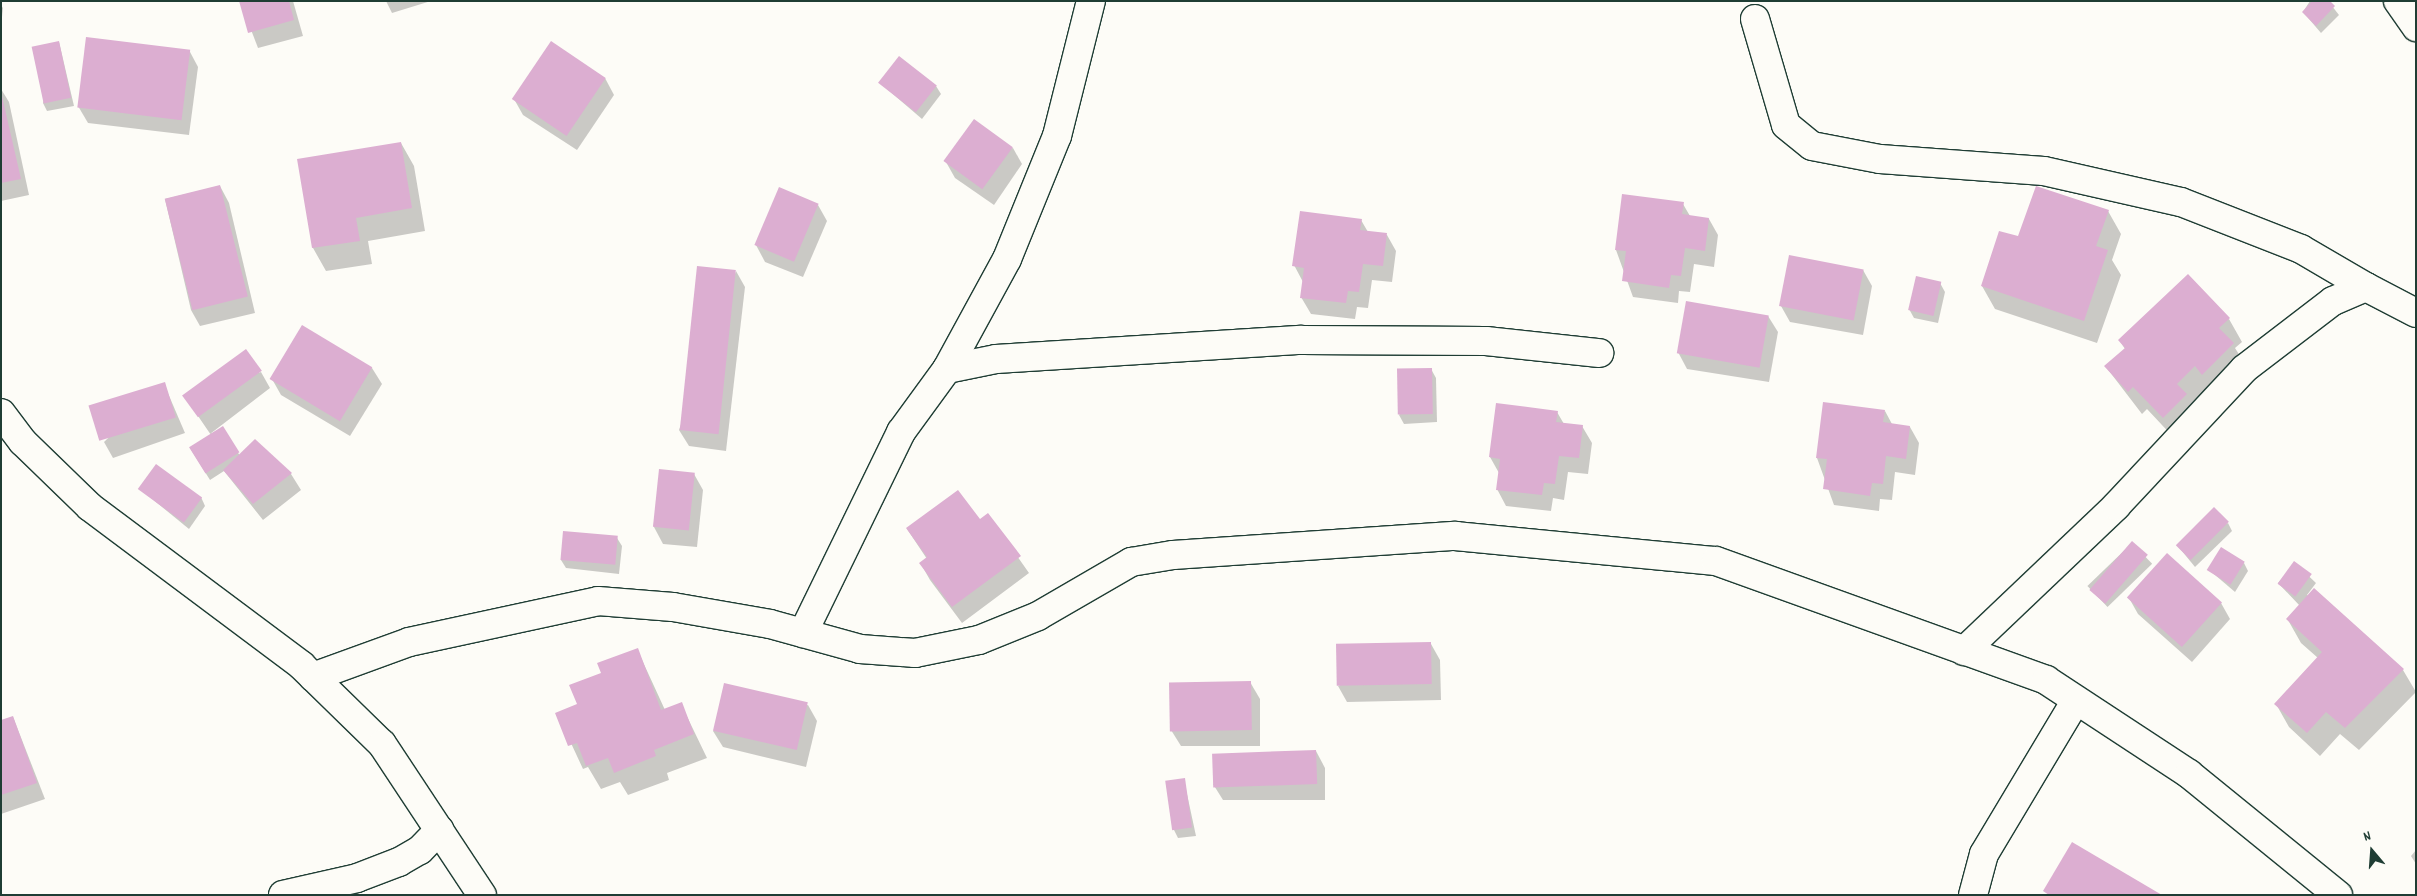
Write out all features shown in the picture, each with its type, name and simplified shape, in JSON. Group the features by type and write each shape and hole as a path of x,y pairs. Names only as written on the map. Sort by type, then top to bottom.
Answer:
{"street":[{"path":"803,633 901,432 947,369 1007,259 1057,136 1091,1"},
{"path":"2398,1 2416,27"},
{"path":"1755,19 1786,125 1812,146 1880,160 2044,171 2180,202 2301,250 2416,313"},
{"path":"1964,651 2116,506 2244,369 2333,301 2366,287"},
{"path":"947,369 996,359 1301,340 1486,341 1599,353"},
{"path":"1,413 23,442 90,506 313,677 382,744 482,895"},
{"path":"313,677 409,642 598,601 673,608 803,633 860,649 915,653 979,640 1038,616 1131,562 1235,549 1455,536 1716,561 2046,680 2188,774 2338,895"},
{"path":"1973,895 1984,854 2076,700"},
{"path":"283,895 357,878 399,862 420,850 439,830"}],"building":[{"path":"239,1 289,1 294,20 248,33"},
{"path":"2312,1 2330,1 2335,6 2316,26 2302,12"},
{"path":"86,37 190,50 182,120 77,107"},
{"path":"59,41 71,98 44,104 32,47"},
{"path":"551,41 606,78 567,136 512,99"},
{"path":"899,56 937,86 916,112 878,83"},
{"path":"1,92 21,179 1,183"},
{"path":"974,119 1013,147 982,189 943,161"},
{"path":"401,142 412,208 356,218 360,241 312,248 297,159"},
{"path":"220,185 248,297 193,310 165,199"},
{"path":"2036,186 2109,210 2096,246 2108,250 2084,321 1981,286 1999,231 2018,236"},
{"path":"779,187 819,204 794,262 754,245"},
{"path":"1622,194 1684,202 1682,214 1709,218 1705,251 1685,248 1681,276 1671,275 1669,288 1622,281 1626,251 1615,250"},
{"path":"1300,211 1362,219 1360,230 1387,233 1383,266 1363,264 1359,292 1348,291 1346,303 1300,298 1304,268 1292,266"},
{"path":"1789,255 1864,270 1854,321 1779,306"},
{"path":"697,266 736,270 719,434 680,430"},
{"path":"2188,274 2230,318 2219,328 2234,343 2202,375 2195,366 2177,384 2187,394 2163,418 2133,387 2128,392 2104,366 2125,348 2118,340"},
{"path":"1916,276 1941,282 1933,316 1908,310"},
{"path":"1686,301 1769,316 1760,368 1677,353"},
{"path":"302,325 372,367 340,421 270,379"},
{"path":"246,349 262,371 198,417 182,395"},
{"path":"1432,368 1433,414 1398,415 1397,369"},
{"path":"165,382 176,417 99,441 88,405"},
{"path":"1823,402 1885,410 1883,422 1910,426 1906,459 1886,456 1883,484 1872,483 1870,496 1823,489 1827,459 1816,458"},
{"path":"1496,403 1558,411 1556,422 1583,425 1579,458 1559,456 1555,484 1544,483 1542,495 1496,490 1500,459 1489,457"},
{"path":"223,426 239,452 206,473 189,447"},
{"path":"255,439 292,473 253,504 223,470"},
{"path":"156,464 202,498 184,523 138,489"},
{"path":"659,469 695,473 689,530 653,527"},
{"path":"958,490 980,519 988,513 1021,556 952,607 919,563 927,557 906,528"},
{"path":"2214,507 2229,522 2191,560 2176,545"},
{"path":"563,531 618,536 615,565 560,560"},
{"path":"2132,541 2148,555 2105,604 2089,590"},
{"path":"2221,547 2245,562 2230,585 2207,570"},
{"path":"2167,553 2222,603 2182,647 2127,598"},
{"path":"2294,561 2312,574 2295,597 2278,584"},
{"path":"2314,588 2404,669 2345,728 2326,712 2307,733 2274,704 2322,652 2286,619"},
{"path":"1431,642 1432,684 1337,686 1336,644"},
{"path":"638,648 661,710 682,702 694,734 654,750 656,756 614,773 608,758 586,766 577,743 568,746 555,713 577,704 569,685 601,673 597,663"},
{"path":"1251,681 1252,730 1170,731 1169,682"},
{"path":"724,683 808,702 797,750 713,731"},
{"path":"13,716 37,783 1,795 1,720"},
{"path":"1316,750 1317,784 1213,788 1212,754"},
{"path":"1185,778 1192,828 1172,830 1165,781"},
{"path":"2072,842 2162,895 2049,895 2043,891"}]}
